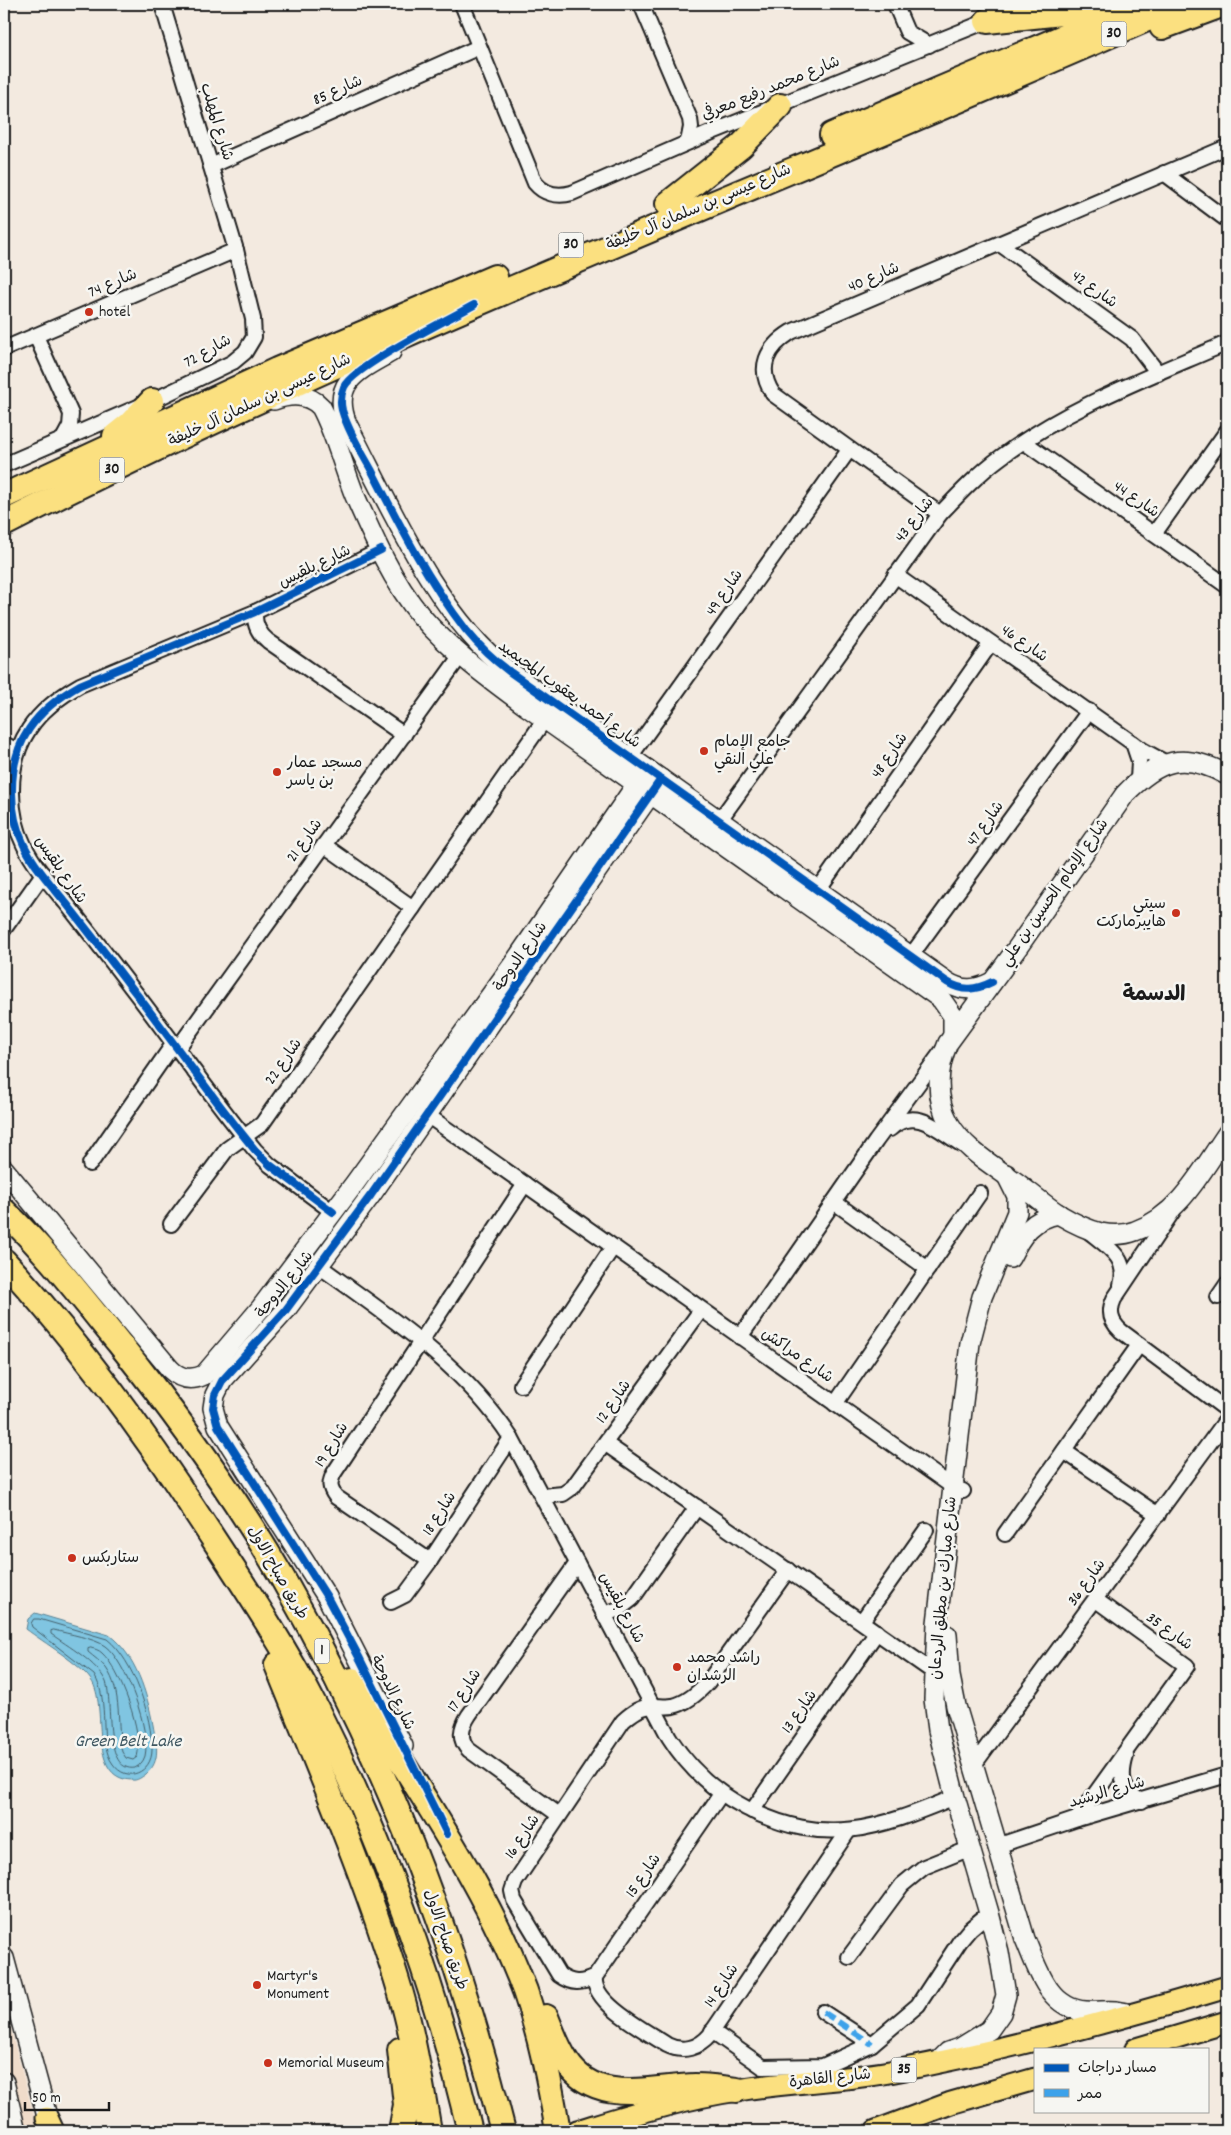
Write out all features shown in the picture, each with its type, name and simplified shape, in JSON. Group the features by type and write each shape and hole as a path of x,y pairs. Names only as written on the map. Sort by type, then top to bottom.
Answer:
{"highway":[{"path":"986,21 1081,11 1118,4"},
{"name":"شارع عيسى بن سلمان آل خليفة","path":"4,496 277,370 1141,4"},
{"name":"شارع عيسى بن سلمان آل خليفة","path":"4,524 221,418 614,243 1046,64 1181,4"},
{"path":"1046,64 1163,27 1224,4"},
{"path":"668,204 741,146 780,106"},
{"path":"91,455 130,424 152,401"},
{"path":"4,1203 25,1231"},
{"name":"طريق صباح الاول","path":"4,1211 25,1231 92,1309 167,1404 245,1518 283,1580 335,1675 416,1856 472,2018 503,2131"},
{"name":"طريق صباح الاول","path":"4,1261 85,1354 165,1464 255,1602 315,1707 370,1827 421,1962 454,2064 470,2131"},
{"path":"283,1580 317,1620 447,1834 498,1928 525,1992 545,2059 558,2131"},
{"path":"255,1602 272,1652 339,1819 388,1952 413,2039 429,2131"},
{"path":"388,1952 405,2097 406,2112 401,2131"},
{"path":"525,1992 536,2000 544,2012 567,2063 589,2084 616,2092 696,2086 737,2090"}],"main road":[{"name":"شارع القاهرة","path":"577,2131 654,2108 737,2090 870,2076 939,2062 1132,2015 1227,1987"},
{"path":"1139,2048 1227,2022"},
{"path":"876,2131 951,2103 1034,2079"}],"street":[{"name":"شارع المهلب","path":"164,4 236,250"},
{"path":"462,4 479,46"},
{"path":"641,4 690,119 691,127 688,142"},
{"path":"895,4 907,32 929,45"},
{"name":"شارع محمد رفيع معرفي","path":"479,46 535,183 550,194 566,195 688,142 929,45 1022,4"},
{"path":"900,56 907,32"},
{"name":"شارع 85","path":"211,166 479,46"},
{"path":"690,119 710,133"},
{"name":"شارع 40","path":"940,514 773,394 767,384 764,373 765,361 771,351 780,340 791,332 1227,147"},
{"path":"1164,173 1227,220"},
{"name":"شارع 42","path":"1000,244 1132,339 1158,373"},
{"name":"شارع 74","path":"4,349 236,250"},
{"name":"شارع 72","path":"4,465 152,401 233,362 245,352 252,342 254,326 236,250"},
{"name":"شارع أحمد يعقوب المحيميد","path":"474,305 363,368 349,380 344,388 341,401 345,418 379,485 436,588 467,631 498,663 630,757 649,782 941,999 953,1016 954,1027 951,1039"},
{"path":"36,336 71,414 70,426 63,439"},
{"name":"شارع 43","path":"719,821 940,514 1000,458 1070,413 1104,396 1227,343"},
{"name":"شارع أحمد يعقوب المحيميد","path":"221,418 287,396 305,396 315,401 324,412 355,495 381,550 404,592 433,628 461,655 490,679 545,719 649,782 719,821 947,982 959,988 973,989 992,982"},
{"path":"71,414 92,427"},
{"path":"1154,534 1227,431"},
{"name":"شارع 44","path":"1024,442 1227,586"},
{"name":"شارع 49","path":"630,757 849,450"},
{"path":"355,495 357,487 362,482 370,481 379,485"},
{"name":"شارع بلقيس","path":"333,1212 270,1165 244,1138 176,1045 43,874 24,845 14,813 12,787 17,751 34,722 63,694 80,685 255,612 381,550"},
{"name":"شارع 46","path":"896,575 1154,758 1166,763"},
{"path":"413,605 422,609 430,607 437,599 436,588"},
{"path":"255,612 257,626 268,642 404,735"},
{"name":"شارع 48","path":"818,890 991,643"},
{"name":"شارع 21","path":"90,1164 461,655"},
{"name":"شارع 47","path":"910,957 1089,711"},
{"name":"شارع 22","path":"172,1224 224,1153 262,1124 545,719"},
{"path":"1133,742 1139,761 1138,780"},
{"path":"4,744 17,751"},
{"name":"شارع الإمام الحسين بن علي","path":"1227,775 1208,765 1189,762 1166,763 1138,780 1125,794 951,1039 940,1067 940,1099 944,1114 952,1129 973,1151 1059,1214 1102,1233 1133,1232 1162,1217 1182,1198 1227,1134"},
{"name":"شارع الدوحة","path":"447,1834 331,1605 215,1420 214,1401 222,1381 289,1305 428,1115 649,782"},
{"name":"شارع الدوحة","path":"4,1169 170,1369 177,1376 192,1379 204,1375 260,1309 355,1183 514,963 649,782"},
{"path":"324,845 413,908"},
{"path":"4,929 43,874"},
{"path":"740,1337 876,1141 951,1039"},
{"name":"شارع مراكش","path":"428,1115 701,1310 958,1489"},
{"path":"876,1141 898,1123 906,1119 915,1118 924,1121 973,1151"},
{"name":"شارع مبارك بن مطلق الردعان","path":"1006,1174 1016,1196 1017,1212 982,1297 973,1328 967,1360 947,1640 956,1706 1025,1939 1044,1984 1050,1993 1081,2011 1114,2010 1132,2015"},
{"path":"355,1183 367,1184 371,1189 371,1195"},
{"path":"421,1343 525,1184"},
{"path":"835,1404 980,1193"},
{"path":"1182,1198 1112,1305 1112,1321 1121,1331 1227,1410"},
{"path":"834,1202 928,1269"},
{"name":"شارع مبارك بن مطلق الردعان","path":"939,2062 948,2052 960,2048 989,2030 1001,2013 1006,1995 990,1913 955,1796 938,1730 935,1673 937,1623 981,1342 991,1304 1020,1240 1034,1223 1043,1218 1059,1214"},
{"path":"1083,1226 1121,1261 1124,1270 1120,1291"},
{"path":"522,1385 613,1247"},
{"name":"شارع بلقيس","path":"319,1266 397,1323 421,1343 478,1395 511,1438 670,1737 687,1764 707,1784 752,1811 803,1829 824,1832 849,1830 903,1817 955,1796"},
{"path":"1218,1297 1227,1284"},
{"path":"260,1309 258,1314 261,1324 271,1325"},
{"name":"شارع 12","path":"542,1496 560,1495 571,1490 701,1310"},
{"name":"شارع 19","path":"421,1343 334,1473 330,1482 331,1490 336,1497 430,1561"},
{"path":"1005,1534 1139,1344"},
{"name":"شارع 36","path":"973,1766 1227,1419"},
{"name":"شارع 18","path":"391,1602 405,1595 430,1561 511,1438"},
{"path":"606,1444 935,1673"},
{"path":"1064,1451 1158,1515"},
{"path":"604,1614 619,1610 632,1599 698,1507"},
{"path":"862,1622 926,1530"},
{"name":"شارع 17","path":"560,1815 469,1750 462,1742 462,1732 468,1716 577,1563"},
{"name":"شارع 16","path":"595,1977 580,1983 569,1981 559,1975 513,1897 515,1882 624,1721 637,1710 654,1706 677,1705 704,1688 788,1570"},
{"name":"شارع 35","path":"1077,1820 1187,1666 1096,1600"},
{"name":"شارع 13","path":"752,1811 877,1632"},
{"path":"936,1710 943,1706 956,1706"},
{"name":"شارع 35","path":"1128,1750 1122,1774 1124,1787 1129,1794 1142,1801"},
{"name":"شارع الرشيد","path":"997,1846 1227,1775"},
{"name":"شارع 15","path":"595,1977 721,1794"},
{"name":"شارع 14","path":"595,1977 596,1988 606,2003 672,2047 686,2049 695,2046 707,2038 712,2031 849,1830"},
{"path":"849,1957 902,1885 924,1867 970,1848"},
{"path":"712,2031 763,2067 823,2066 872,2044 918,2005 960,1941 970,1929 990,1913"},
{"path":"999,1952 1010,1958 1021,1954 1025,1950 1025,1939"},
{"path":"5,1966 50,2127"},
{"path":"823,2012 872,2044"},
{"path":"4,2082 16,2131"}],"shaded area":[{"path":"4,2005 38,2131 4,2131"}],"water":[{"name":"Green Belt Lake","path":"35,1613 109,1635 126,1653 144,1688 157,1751 154,1763 146,1774 134,1780 118,1776 109,1767 104,1755 101,1739 96,1691 91,1680 70,1660 26,1629 28,1619"}],"marked path":[{"path":"823,2012 872,2044"}],"cycle path":[{"path":"474,305 403,343 365,367 351,378 344,387 341,401 342,410 351,433 404,533 439,592 466,630 476,642 510,672 947,982 964,989 980,987 992,982"},
{"path":"333,1212 270,1165 255,1150 147,1007 38,868 28,853 17,826 12,800 13,774 21,743 29,729 51,705 80,685 255,612 381,550"},
{"path":"447,1834 327,1597 218,1426 213,1408 215,1395 222,1381 285,1311 371,1195 661,779"}],"place":[{"name":"hotel","path":"89,312"},
{"name":"جامع الإمام علي النقي","path":"704,751"},
{"name":"مسجد عمار بن ياسر","path":"277,772"},
{"name":"سيتي هايبرماركت","path":"1176,913"},
{"name":"ستاربكس","path":"72,1558"},
{"name":"راشد محمد الرشدان","path":"677,1667"},
{"name":"Martyr's Monument","path":"257,1985"},
{"name":"Memorial Museum","path":"268,2063"}],"district":[{"name":"الدسمة","path":"1154,996"}]}
